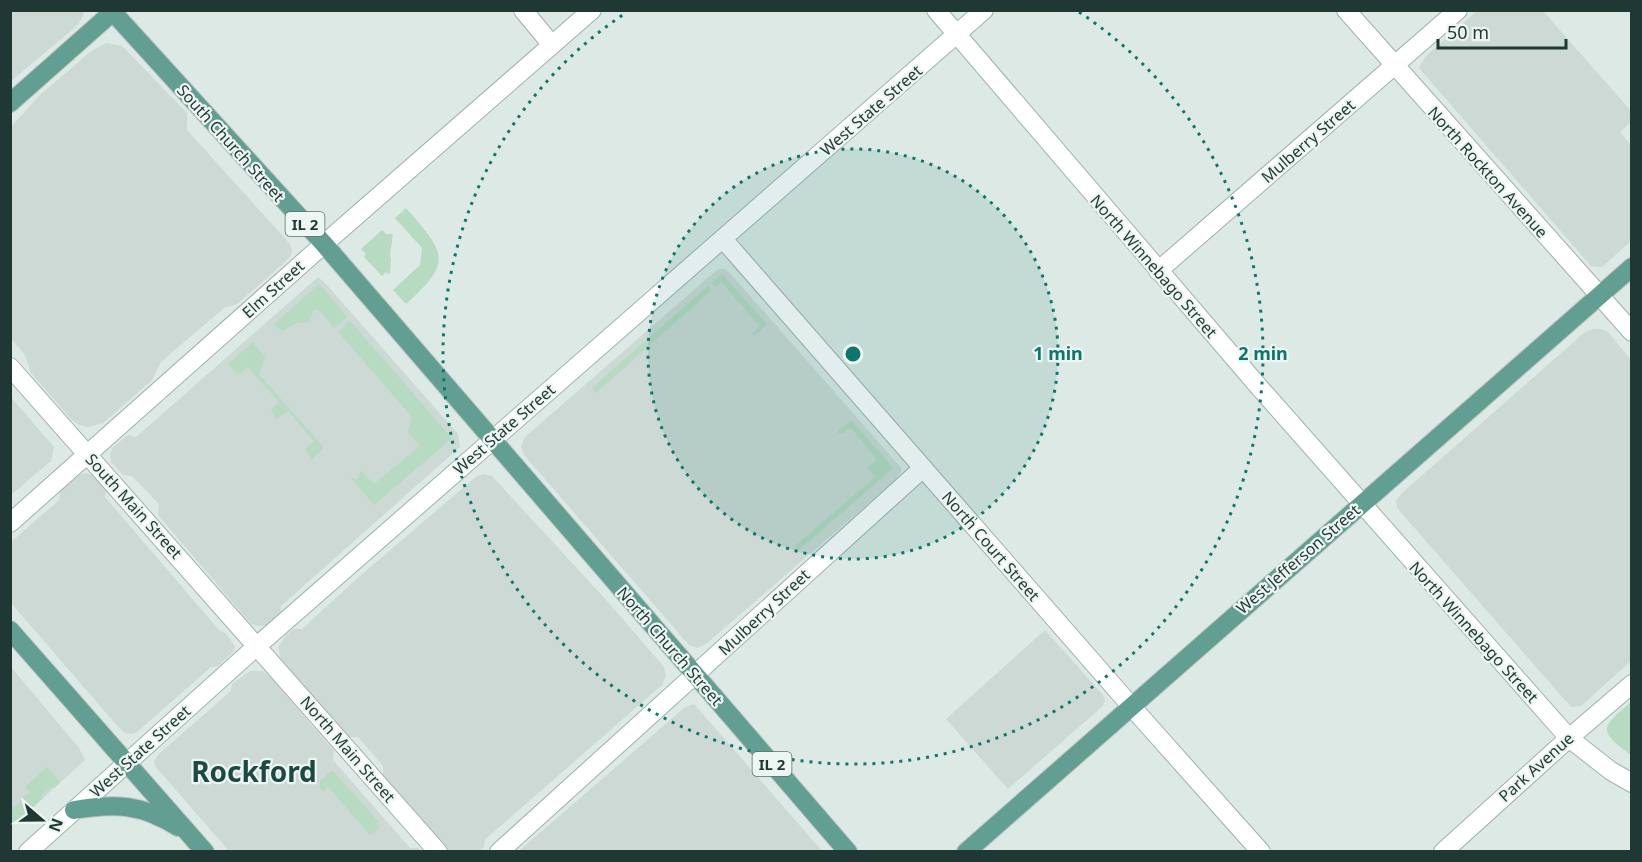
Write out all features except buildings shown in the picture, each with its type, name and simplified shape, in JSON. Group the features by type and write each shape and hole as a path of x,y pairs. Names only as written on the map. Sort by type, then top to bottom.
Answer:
{"main road":[{"path":"10,102 113,11"},
{"name":"South Church Street","path":"113,11 324,244 492,440"},
{"name":"West Jefferson Street","path":"966,852 1632,267"},
{"name":"North Church Street","path":"492,440 848,852"},
{"path":"10,630 206,852"},
{"path":"74,810 107,805 138,808 154,813 191,835"}],"street":[{"path":"523,10 552,45"},
{"name":"Elm Street","path":"10,523 592,10"},
{"name":"North Winnebago Street","path":"936,10 1361,505 1569,738 1611,771 1632,783"},
{"name":"West State Street","path":"28,852 257,646 984,10"},
{"name":"North Rockton Avenue","path":"1346,10 1394,67 1632,332"},
{"name":"Mulberry Street","path":"1158,271 1458,10"},
{"name":"North Court Street","path":"723,239 1261,852"},
{"name":"South Main Street","path":"10,367 257,646"},
{"name":"Mulberry Street","path":"499,852 923,468"},
{"name":"North Main Street","path":"257,646 438,852"},
{"name":"Park Avenue","path":"1443,852 1632,684"}],"shaded area":[{"path":"11,10 83,11 84,14 78,25 11,81"},
{"path":"1478,10 1543,11 1631,111 1631,122 1620,132 1631,145 1632,152 1631,241 1602,267 1591,266 1419,68 1425,57"},
{"path":"106,43 122,46 187,113 187,130 290,244 292,250 285,262 237,304 224,308 161,362 152,380 103,423 88,427 72,420 31,373 25,355 11,338 10,128 40,95 90,52"},
{"path":"718,269 729,272 901,468 901,472 894,481 706,644 697,648 689,645 524,455 521,446 525,437"},
{"path":"318,277 458,434 460,447 281,606 280,614 266,625 259,626 251,624 158,515 159,504 132,476 123,475 111,462 110,454 113,447 128,435 136,437"},
{"path":"1593,329 1608,332 1631,360 1631,661 1581,706 1571,707 1398,509 1396,501 1402,493 1585,332"},
{"path":"10,396 54,447 51,461 11,495"},
{"path":"85,473 92,475 106,489 105,497 219,630 227,634 235,647 233,652 218,666 211,667 132,734 120,729 11,603 10,543 59,500 60,491 79,475"},
{"path":"484,474 492,476 608,602 664,667 666,675 662,685 485,839 484,847 479,851 449,851 383,776 383,766 358,737 348,737 281,659 279,646 286,635 294,629 302,629 361,575 477,476"},
{"path":"1045,630 1105,700 1103,706 1008,789 946,719"},
{"path":"11,667 79,748 85,760 11,827"},
{"path":"250,671 263,671 271,678 334,751 333,760 410,848 418,848 421,851 229,851 155,766 154,761 159,754 231,691 232,684"},
{"path":"694,704 822,851 519,851 684,708"}],"green space":[{"path":"406,208 429,236 439,257 432,277 406,304 393,290 420,265 422,248 395,218"},
{"path":"382,230 386,234 393,234 390,274 386,272 382,276 364,257 366,254 361,249"},
{"path":"722,274 767,324 754,336 752,334 760,326 721,282 716,287 712,283"},
{"path":"319,284 347,317 334,328 320,311 314,309 309,322 296,323 283,331 273,325"},
{"path":"708,286 712,290 596,393 593,390 594,386"},
{"path":"350,321 452,438 374,505 351,478 357,480 361,471 374,484 420,446 408,432 412,417 338,332"},
{"path":"253,342 265,357 259,374 324,448 312,459 305,449 314,441 288,411 276,419 271,410 279,402 248,367 238,375 228,364"},
{"path":"851,420 893,468 799,550 795,546 875,477 867,468 877,459 850,427 843,434 838,433"},
{"path":"1631,702 1631,755 1612,740 1607,728 1614,717"},
{"path":"47,767 60,782 41,796 42,799 17,822 14,820 11,823 11,804 14,807 30,792 25,787"},
{"path":"331,771 379,822 379,828 370,835 328,787 323,791 320,788 320,781"}],"district":[{"name":"Rockford","path":"254,771"}]}
